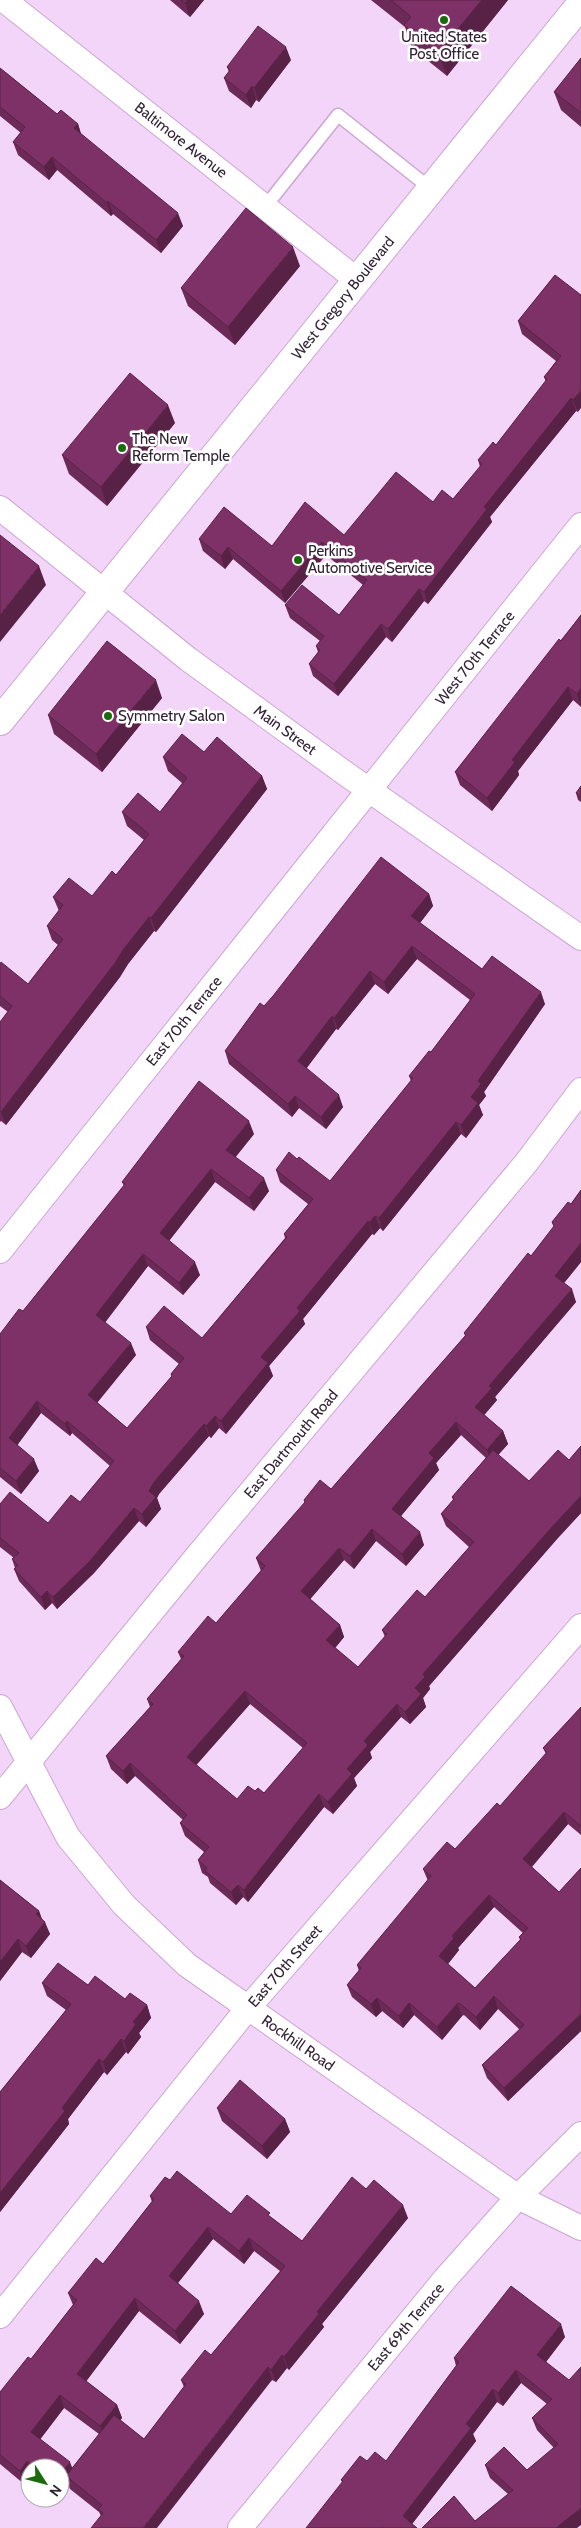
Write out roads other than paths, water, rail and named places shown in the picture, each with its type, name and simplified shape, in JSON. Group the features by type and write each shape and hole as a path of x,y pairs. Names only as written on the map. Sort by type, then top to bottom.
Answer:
{"main road":[{"name":"West Gregory Boulevard","path":"0,720 581,4"}],"street":[{"name":"Baltimore Avenue","path":"4,0 357,280"},
{"name":"Main Street","path":"0,508 188,659 369,791 581,938"},
{"name":"West 70th Terrace","path":"369,791 581,525"},
{"name":"East 70th Terrace","path":"0,1251 369,791"},
{"name":"East Dartmouth Road","path":"0,1797 526,1163 581,1090"},
{"name":"East 70th Street","path":"0,2316 248,2008 581,1626"},
{"name":"Rockhill Road","path":"0,1707 68,1837 124,1905 187,1965 518,2196 581,2228"},
{"name":"East 69th Terrace","path":"240,2528 445,2279 518,2196 581,2134"}],"lane":[{"path":"265,207 338,116 431,189"}],"place":[{"name":"United States Post Office","path":"444,20"},
{"name":"The New Reform Temple","path":"122,448"},
{"name":"Perkins Automotive Service","path":"298,560"},
{"name":"Symmetry Salon","path":"108,716"}]}
